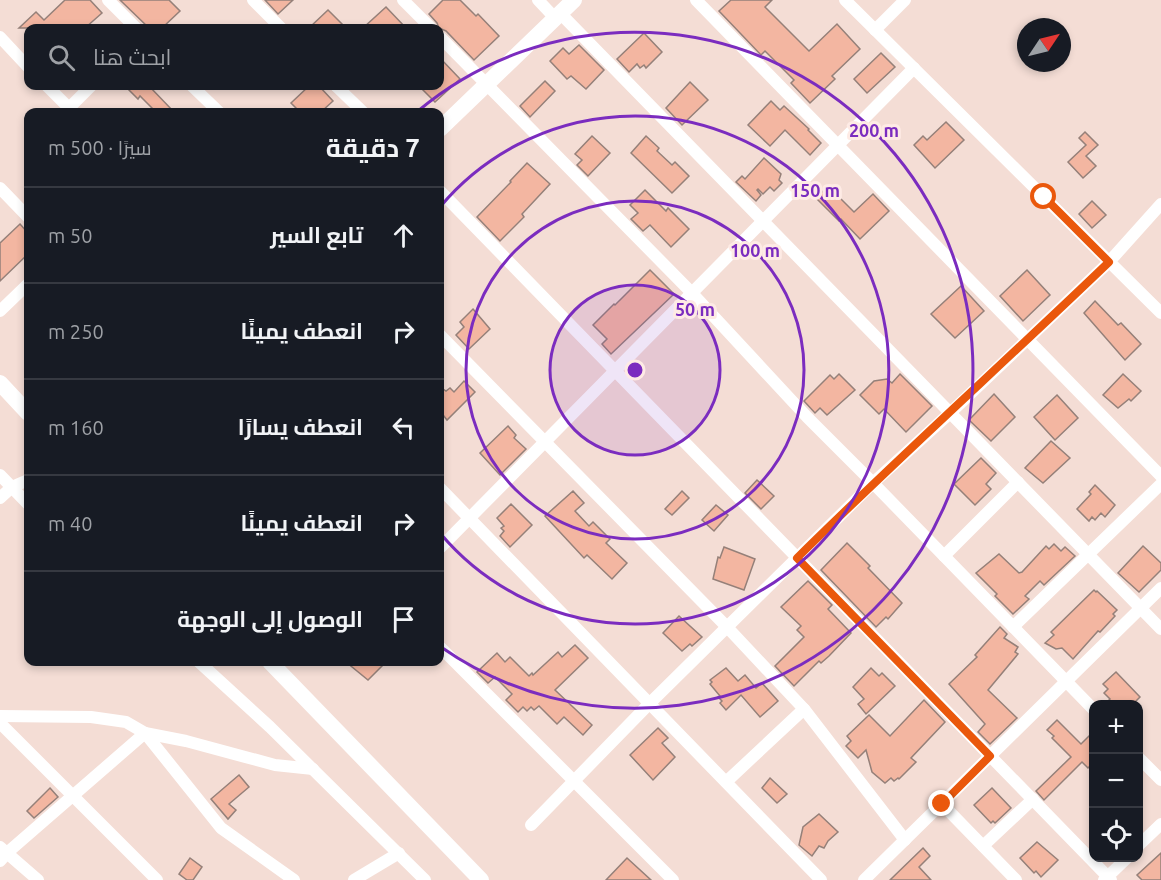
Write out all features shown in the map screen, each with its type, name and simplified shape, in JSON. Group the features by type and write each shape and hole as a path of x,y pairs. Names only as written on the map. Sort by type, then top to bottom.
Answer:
{"street":[{"path":"108,0 132,24"},
{"path":"253,0 277,24"},
{"path":"538,0 558,16 763,221 1161,629"},
{"path":"444,125 574,0"},
{"path":"696,0 1161,476"},
{"path":"845,0 1161,313"},
{"path":"875,30 905,0"},
{"path":"409,2 428,24"},
{"path":"0,38 24,63"},
{"path":"444,41 692,293 774,384 1089,705"},
{"path":"444,544 914,68"},
{"path":"51,90 69,108"},
{"path":"73,108 88,90"},
{"path":"196,90 215,108"},
{"path":"340,90 359,108"},
{"path":"0,188 24,213"},
{"path":"444,195 1033,799 1108,879 1123,862"},
{"path":"531,825 649,704 873,483 1109,262 1161,204"},
{"path":"0,311 24,288"},
{"path":"444,339 727,627 804,709 905,840"},
{"path":"0,383 24,409"},
{"path":"0,475 24,500"},
{"path":"0,498 12,487 24,482"},
{"path":"944,556 1018,482"},
{"path":"1013,627 1161,484"},
{"path":"444,492 821,880"},
{"path":"864,880 1161,588"},
{"path":"444,651 673,880"},
{"path":"202,666 313,769 425,880"},
{"path":"274,666 481,880"},
{"path":"726,782 804,709"},
{"path":"0,716 91,717 126,722 145,733 186,741 275,765 313,769"},
{"path":"0,723 157,880"},
{"path":"38,880 3,854 145,733"},
{"path":"145,733 221,828 294,880"},
{"path":"1143,762 1161,780"},
{"path":"983,846 1033,799"},
{"path":"942,804 1016,880"},
{"path":"1143,841 1161,824"},
{"path":"354,880 399,853"}],"building":[{"path":"65,0 90,0 102,13 90,24 24,24 24,28 19,28 36,12 44,20"},
{"path":"120,0 169,0 180,11 166,24 145,24"},
{"path":"265,0 293,0 278,14"},
{"path":"443,0 460,0 476,16 478,14 499,36 474,60 444,30 444,24 437,24 429,14"},
{"path":"731,0 772,0 765,7 809,51 837,24 860,49 832,76 835,79 810,103 791,83 794,80 765,51 761,55 719,11"},
{"path":"386,7 402,24 367,24"},
{"path":"328,10 342,24 313,24"},
{"path":"644,33 662,52 646,68 644,65 640,68 637,64 629,72 617,59"},
{"path":"579,45 604,70 586,89 571,76 567,79 550,61 563,48 569,54"},
{"path":"881,53 895,67 867,93 854,79"},
{"path":"444,62 460,79 435,102 423,90 444,90"},
{"path":"545,81 555,91 530,117 520,106"},
{"path":"690,82 708,100 682,125 666,108"},
{"path":"129,90 153,90 170,108 152,108 140,96 138,99"},
{"path":"305,90 323,90 333,101 325,108 296,108 291,103"},
{"path":"771,101 780,110 784,106 821,143 810,155 785,130 770,146 748,125"},
{"path":"946,122 964,140 935,168 914,145 923,136 927,140"},
{"path":"1085,132 1098,145 1086,156 1096,166 1083,178 1068,162 1086,145 1079,138"},
{"path":"592,136 610,153 588,176 577,165 582,160 575,154"},
{"path":"646,136 659,148 657,151 672,165 675,162 689,176 672,193 631,153"},
{"path":"764,158 781,174 779,180 782,183 774,191 770,187 763,194 758,189 761,195 756,201 736,182 742,176 745,179"},
{"path":"527,163 550,184 522,214 524,217 500,241 477,217"},
{"path":"828,186 854,212 873,194 889,211 860,239 816,198"},
{"path":"645,190 689,229 671,247 650,225 643,231 631,219 638,213 630,205"},
{"path":"1092,201 1106,215 1092,228 1079,214"},
{"path":"20,224 24,228 24,258 0,281 0,243"},
{"path":"650,270 674,294 611,354 602,344 607,339 593,325"},
{"path":"1027,270 1050,295 1023,321 1000,296"},
{"path":"961,286 984,311 955,338 931,314"},
{"path":"1095,301 1118,325 1121,323 1141,344 1125,360 1084,313"},
{"path":"473,309 490,329 469,349 456,335 464,327 460,322"},
{"path":"839,374 855,390 827,415 820,408 815,413 804,401 830,375 834,379"},
{"path":"900,374 932,406 906,432 884,409 879,414 860,395 874,381 887,379 892,383"},
{"path":"1123,374 1141,391 1131,401 1129,399 1118,408 1103,395"},
{"path":"464,381 475,392 447,420 444,416 444,390 446,391 450,388 454,392"},
{"path":"994,394 1015,417 991,441 969,420"},
{"path":"1057,395 1078,418 1055,440 1034,417"},
{"path":"508,426 516,435 514,438 526,449 500,475 480,453"},
{"path":"1051,441 1070,458 1043,483 1025,468"},
{"path":"981,458 996,473 986,484 991,489 975,505 954,484"},
{"path":"757,480 774,496 761,509 745,493"},
{"path":"1095,485 1115,505 1105,517 1101,513 1095,520 1092,517 1089,521 1077,509 1091,494 1089,492"},
{"path":"573,491 584,503 575,511 589,526 593,522 610,539 606,543 627,563 612,579 587,555 584,558 545,516"},
{"path":"682,491 689,498 672,515 665,509"},
{"path":"511,504 532,525 510,547 500,536 504,531 501,528 504,526 497,518"},
{"path":"716,505 728,515 714,531 702,520"},
{"path":"847,543 902,603 888,619 886,617 876,627 821,570"},
{"path":"1054,544 1061,551 1065,547 1075,556 1044,585 1040,581 1025,596 1029,599 1013,614 976,573 999,554 1019,573 1022,572 1046,546 1049,549"},
{"path":"1143,546 1161,563 1161,570 1139,592 1118,573"},
{"path":"724,547 755,559 744,590 713,579 718,557 720,558"},
{"path":"808,581 832,605 828,609 851,633 829,656 821,663 819,661 794,686 775,666 804,637 797,630 801,626 781,607"},
{"path":"1094,590 1117,610 1113,614 1115,616 1073,659 1062,648 1056,649 1045,643 1054,635 1051,632"},
{"path":"679,616 702,637 682,651 663,633"},
{"path":"1000,627 1007,634 1004,638 1018,647 1015,652 1018,654 988,690 1017,718 990,744 978,732 985,724 949,684 977,657 975,655"},
{"path":"575,645 588,658 555,690 592,725 583,735 564,717 557,724 539,706 534,710 531,707 527,711 523,707 518,712 506,700 512,694 495,677 488,683 477,672 497,653 505,662 510,657 529,676 532,673 533,675 558,652 562,657"},
{"path":"351,666 382,666 368,680"},
{"path":"726,668 738,681 745,675 756,688 762,683 778,701 760,717 741,695 726,710 720,703 722,701 718,697 720,696 710,684 712,682 710,680"},
{"path":"871,668 879,676 882,673 895,686 866,714 858,704 864,699 853,687"},
{"path":"1116,672 1140,697 1137,700 1109,700 1104,693 1108,689 1103,684"},
{"path":"924,700 945,722 911,758 916,762 899,779 894,781 891,778 885,783 872,772 866,750 858,758 846,746 851,741 847,736 869,715 890,736"},
{"path":"1057,720 1081,744 1089,736 1089,767 1082,762 1044,800 1036,791 1071,757 1047,730"},
{"path":"658,728 668,738 662,743 675,757 653,780 630,755"},
{"path":"239,775 249,787 229,804 236,810 228,819 211,799"},
{"path":"770,778 787,794 777,803 762,788"},
{"path":"50,788 58,797 34,818 27,811"},
{"path":"992,788 1011,808 995,823 993,821 991,823 974,805"},
{"path":"819,814 838,832 824,848 819,846 812,856 799,845 803,827"},
{"path":"1037,842 1058,860 1041,877 1020,858"},
{"path":"923,848 930,856 919,867 931,880 890,880"},
{"path":"1161,853 1161,880 1142,880 1137,875"},
{"path":"190,858 202,867 193,880 187,880 179,874"},
{"path":"627,858 651,880 606,880"}],"route":[{"path":"942,804 990,756 797,558 873,483 1109,262 1044,197"}]}
